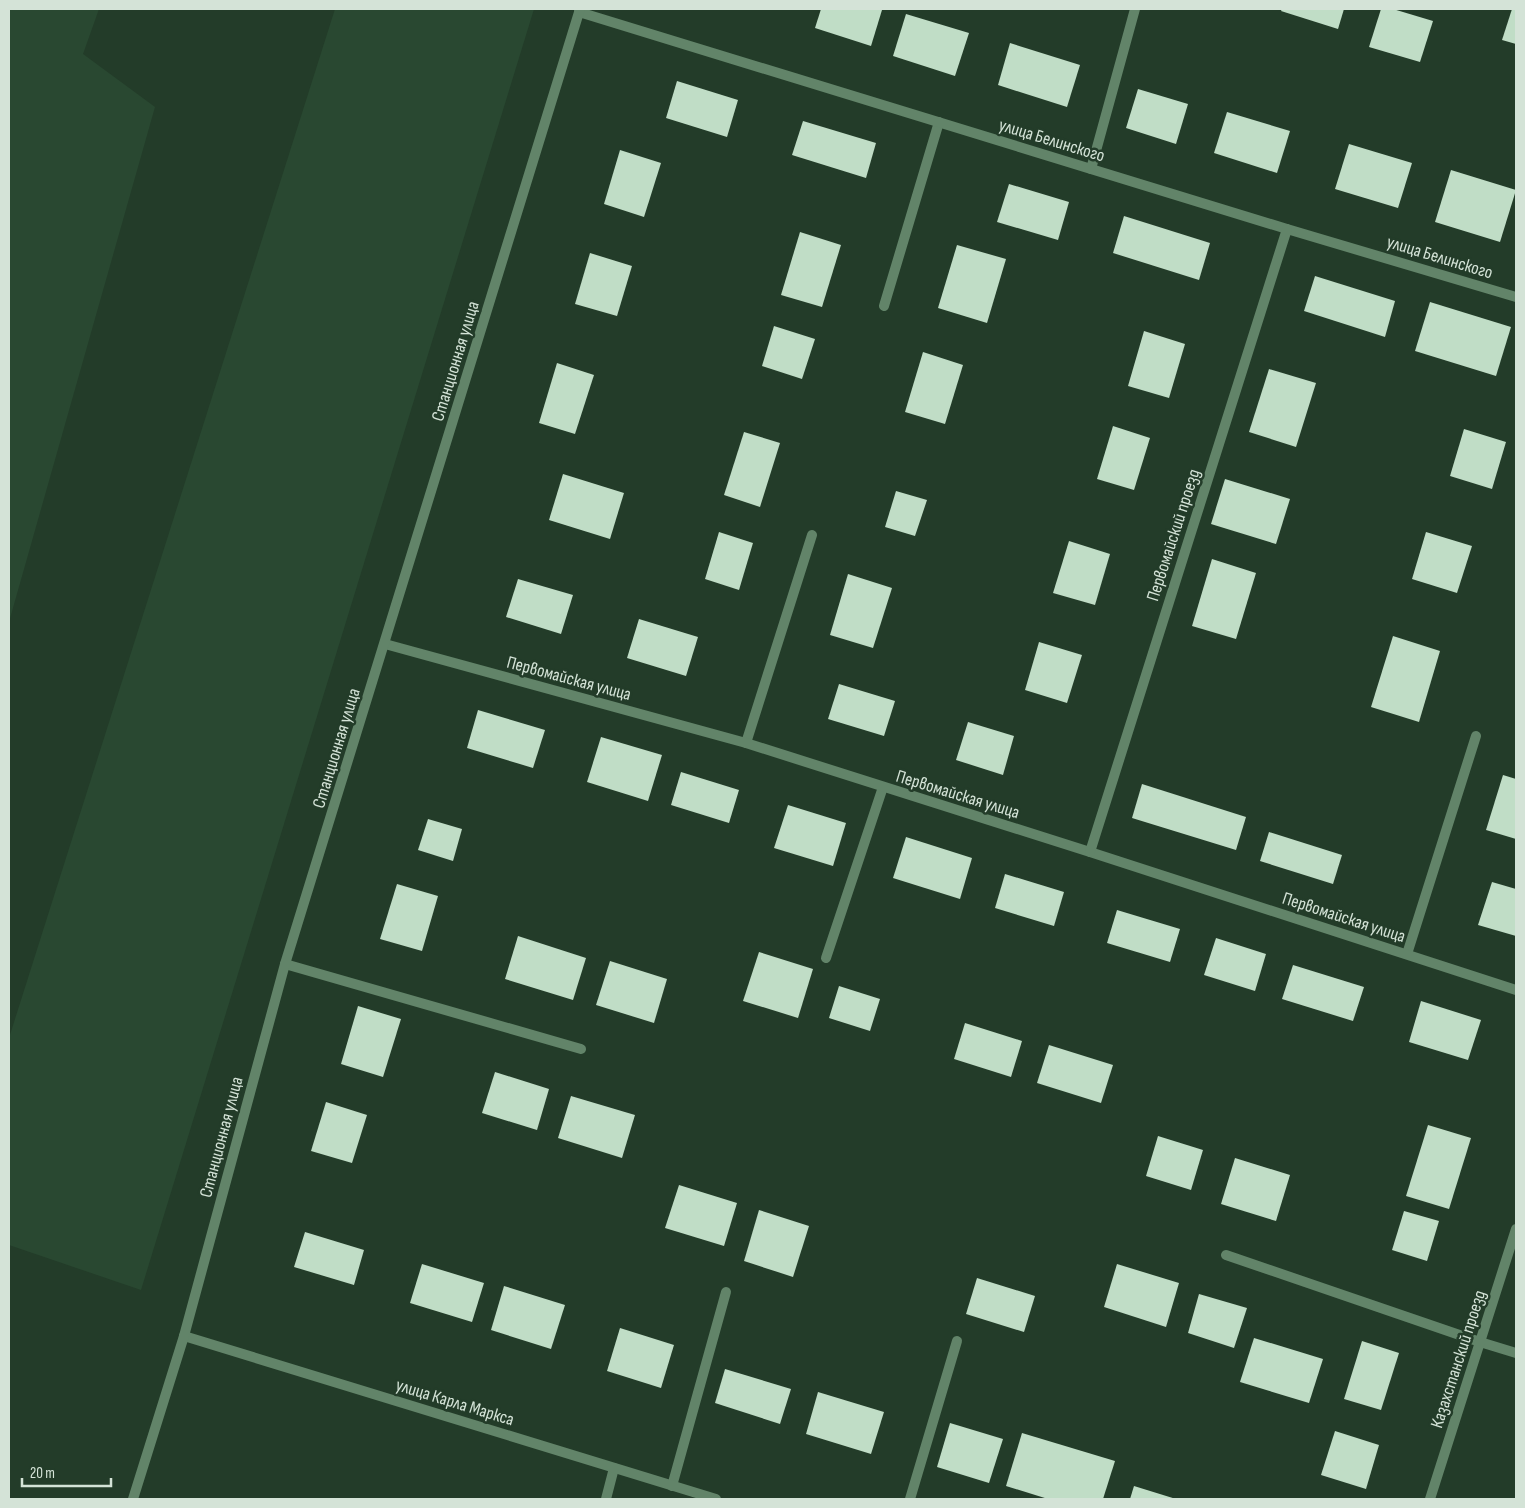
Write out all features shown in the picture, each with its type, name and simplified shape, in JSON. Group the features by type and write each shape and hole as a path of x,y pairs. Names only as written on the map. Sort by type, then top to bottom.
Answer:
{"street":[{"path":"1092,169 1135,9"},
{"name":"улица Белинского","path":"580,10 1287,229 1516,297"},
{"name":"Станционная улица","path":"133,1499 184,1336 285,964 580,10"},
{"path":"884,306 939,122"},
{"name":"Первомайский проезд","path":"1090,852 1287,229"},
{"path":"746,743 812,535"},
{"name":"Первомайская улица","path":"385,644 746,743 1516,990"},
{"path":"1406,954 1476,736"},
{"path":"826,958 883,787"},
{"path":"285,964 581,1050"},
{"name":"Казахстанский проезд","path":"1430,1499 1516,1230"},
{"path":"1226,1255 1516,1353"},
{"path":"672,1486 726,1292"},
{"name":"улица Карла Маркса","path":"184,1336 716,1499"},
{"path":"910,1499 957,1341"},
{"path":"606,1499 614,1468"}],"shaded area":[{"path":"9,9 99,9 83,54 155,107 9,622"},
{"path":"335,9 534,9 141,1290 9,1245 9,1038"}],"building":[{"path":"821,9 882,10 871,46 815,28"},
{"path":"1282,9 1344,9 1338,29 1281,11"},
{"path":"1381,9 1393,9 1433,21 1420,62 1369,47"},
{"path":"1512,9 1516,9 1516,44 1502,40"},
{"path":"906,14 969,33 955,76 893,56"},
{"path":"1010,43 1080,65 1067,107 998,85"},
{"path":"677,81 738,100 727,137 666,118"},
{"path":"1138,89 1188,104 1176,144 1126,128"},
{"path":"1227,112 1290,131 1277,173 1214,153"},
{"path":"803,121 876,143 866,178 792,155"},
{"path":"1349,144 1412,163 1398,208 1335,189"},
{"path":"620,150 661,163 644,217 604,204"},
{"path":"1451,170 1516,190 1500,242 1435,222"},
{"path":"1009,184 1069,202 1058,240 997,222"},
{"path":"1124,216 1210,243 1199,280 1113,253"},
{"path":"800,232 841,245 822,307 781,295"},
{"path":"957,245 1006,259 987,323 938,308"},
{"path":"590,253 632,266 617,316 575,304"},
{"path":"1315,276 1395,301 1385,337 1304,311"},
{"path":"1430,302 1511,327 1496,376 1415,351"},
{"path":"774,326 815,339 802,379 762,366"},
{"path":"1144,331 1185,344 1169,398 1128,386"},
{"path":"923,352 963,365 945,424 905,412"},
{"path":"557,363 594,375 575,434 539,423"},
{"path":"1269,369 1316,383 1296,447 1249,432"},
{"path":"1113,426 1150,438 1134,490 1097,479"},
{"path":"1464,429 1506,442 1492,489 1450,476"},
{"path":"744,432 780,443 760,507 724,495"},
{"path":"563,474 624,493 610,539 549,520"},
{"path":"1225,479 1290,499 1276,544 1211,524"},
{"path":"896,491 927,500 915,536 885,527"},
{"path":"719,532 753,543 739,590 705,579"},
{"path":"1426,532 1472,546 1457,593 1412,579"},
{"path":"1069,541 1110,554 1095,605 1053,593"},
{"path":"1212,559 1256,573 1236,639 1192,626"},
{"path":"848,574 892,588 873,648 830,635"},
{"path":"518,579 573,595 561,634 506,617"},
{"path":"639,619 698,637 686,676 627,658"},
{"path":"1393,636 1440,651 1419,722 1371,707"},
{"path":"1039,642 1082,655 1067,703 1025,690"},
{"path":"839,684 895,701 884,736 828,719"},
{"path":"478,710 545,730 533,768 467,748"},
{"path":"968,722 1014,736 1003,775 956,760"},
{"path":"601,737 662,755 648,801 587,782"},
{"path":"681,772 739,790 729,823 671,805"},
{"path":"1503,775 1516,779 1516,839 1486,830"},
{"path":"1142,784 1246,817 1236,850 1132,818"},
{"path":"788,805 846,823 833,866 774,848"},
{"path":"428,819 462,829 453,861 418,850"},
{"path":"1269,832 1342,855 1333,884 1260,861"},
{"path":"906,837 972,858 960,899 893,878"},
{"path":"1005,874 1064,892 1054,926 995,908"},
{"path":"1492,882 1516,889 1516,936 1478,925"},
{"path":"397,884 438,896 422,951 380,939"},
{"path":"1117,910 1180,929 1170,962 1107,943"},
{"path":"518,936 586,958 573,1000 505,979"},
{"path":"1216,938 1266,954 1255,991 1204,975"},
{"path":"759,952 813,969 798,1018 743,1001"},
{"path":"610,961 667,979 654,1023 596,1005"},
{"path":"1293,965 1364,987 1353,1021 1282,999"},
{"path":"839,986 880,999 870,1031 829,1018"},
{"path":"1421,1001 1481,1020 1468,1060 1409,1042"},
{"path":"358,1006 401,1019 383,1077 341,1064"},
{"path":"965,1023 1022,1041 1011,1077 954,1059"},
{"path":"1049,1045 1113,1065 1101,1103 1037,1083"},
{"path":"495,1072 549,1089 537,1130 482,1113"},
{"path":"571,1096 635,1115 622,1158 558,1138"},
{"path":"326,1102 367,1115 352,1163 311,1151"},
{"path":"1428,1125 1471,1138 1449,1209 1406,1196"},
{"path":"1158,1136 1203,1150 1191,1190 1146,1176"},
{"path":"1235,1158 1290,1175 1276,1221 1221,1204"},
{"path":"679,1185 737,1203 724,1246 665,1228"},
{"path":"759,1210 809,1226 793,1277 744,1261"},
{"path":"1404,1211 1439,1221 1427,1261 1392,1250"},
{"path":"305,1232 364,1250 354,1285 294,1267"},
{"path":"422,1264 484,1283 472,1322 410,1303"},
{"path":"1117,1264 1179,1283 1166,1327 1104,1307"},
{"path":"977,1278 1035,1296 1024,1332 966,1314"},
{"path":"504,1286 565,1305 551,1349 491,1330"},
{"path":"1199,1294 1247,1308 1234,1348 1188,1333"},
{"path":"620,1328 674,1345 661,1388 607,1371"},
{"path":"1254,1338 1323,1359 1309,1403 1240,1382"},
{"path":"1362,1341 1399,1353 1381,1410 1344,1399"},
{"path":"725,1369 791,1389 780,1424 715,1403"},
{"path":"818,1392 884,1412 871,1454 806,1434"},
{"path":"950,1423 1003,1439 989,1483 937,1467"},
{"path":"1335,1431 1379,1445 1366,1489 1321,1475"},
{"path":"1022,1433 1115,1461 1103,1499 1048,1499 1006,1486"},
{"path":"1134,1486 1176,1499 1130,1499"}]}
